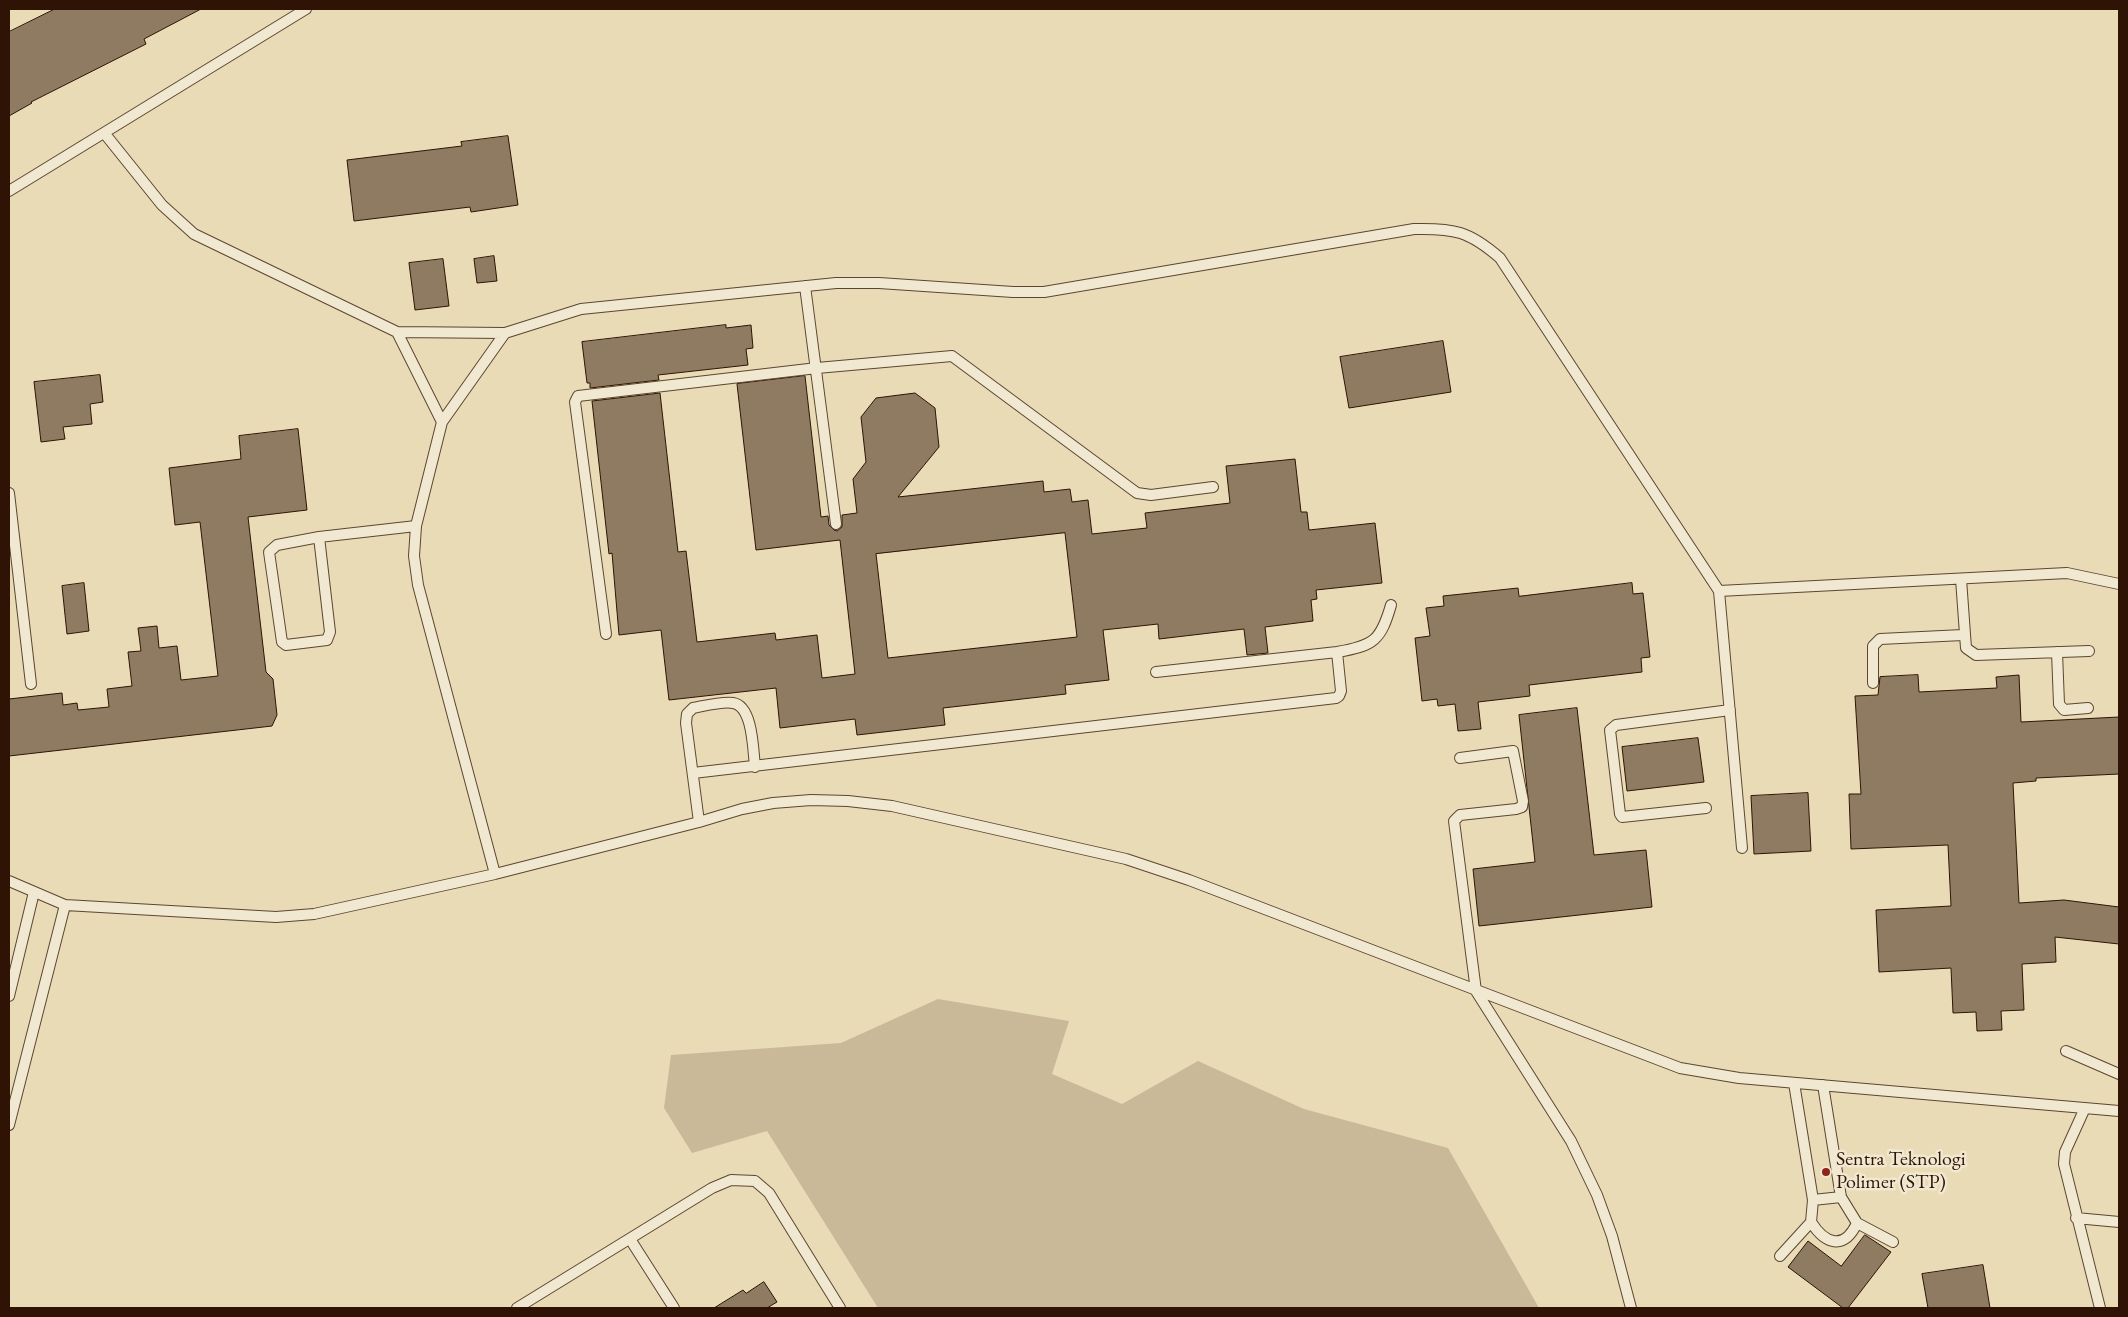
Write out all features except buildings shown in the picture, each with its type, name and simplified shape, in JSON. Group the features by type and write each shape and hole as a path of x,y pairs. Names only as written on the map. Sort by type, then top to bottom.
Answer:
{"lane":[{"path":"9,191 105,134 306,9"},
{"path":"105,134 162,204 194,234 397,332 505,333 581,309 850,282 1013,292 1044,292 1414,229 1439,228 1462,232 1481,241 1500,258 1719,591 1742,848"},
{"path":"805,286 836,524"},
{"path":"397,332 442,422"},
{"path":"495,874 418,584 414,556 416,526 442,422 505,333"},
{"path":"606,634 575,402 578,396 817,368 952,356 1137,493 1150,495 1213,487"},
{"path":"9,493 30,684"},
{"path":"320,537 330,632 327,640 286,645 282,642 269,552 277,544 320,537 416,526"},
{"path":"1719,591 2067,573 2119,584"},
{"path":"1961,579 1963,635 1966,648 1976,655 2089,651"},
{"path":"1156,672 1337,652 1372,641 1378,637 1385,626 1391,605"},
{"path":"1873,683 1873,646 1880,639 1963,635"},
{"path":"692,773 1336,698 1341,691 1337,652"},
{"path":"2057,652 2059,704 2064,710 2088,708"},
{"path":"700,822 692,773 686,723 687,714 693,708 733,702 743,707 749,718 755,767"},
{"path":"1706,808 1622,816 1620,814 1610,730 1616,725 1730,710"},
{"path":"1460,758 1513,751 1523,801 1522,807 1516,809 1460,815 1454,821 1476,991 1571,1141 1597,1196 1612,1236 1631,1308"},
{"path":"9,881 65,905 276,918 314,914 495,874 700,822 742,809 773,803 811,800 848,801 892,806 1058,842 1126,859 1189,880 1680,1068 1739,1078 2085,1108 2118,1108"},
{"path":"9,996 34,892"},
{"path":"9,1125 65,905"},
{"path":"2066,1052 2119,1074"},
{"path":"1780,1256 1811,1222 1813,1200 1794,1083"},
{"path":"1823,1085 1841,1197 1857,1223 1893,1242"},
{"path":"2085,1108 2069,1140 2064,1158 2066,1176 2076,1218 2100,1308"},
{"path":"517,1308 712,1188 731,1180 755,1181 769,1194 840,1308"},
{"path":"1813,1200 1841,1197"},
{"path":"2076,1218 2119,1222"},
{"path":"1811,1222 1818,1233 1827,1240 1838,1241 1848,1237 1857,1223"},
{"path":"630,1239 674,1308"}],"shaded area":[{"path":"938,999 1069,1021 1052,1074 1122,1104 1198,1061 1304,1109 1448,1148 1539,1308 878,1308 767,1131 692,1153 664,1108 671,1055 841,1043"}],"place":[{"name":"Sentra Teknologi Polimer (STP)","path":"1826,1172"}]}
